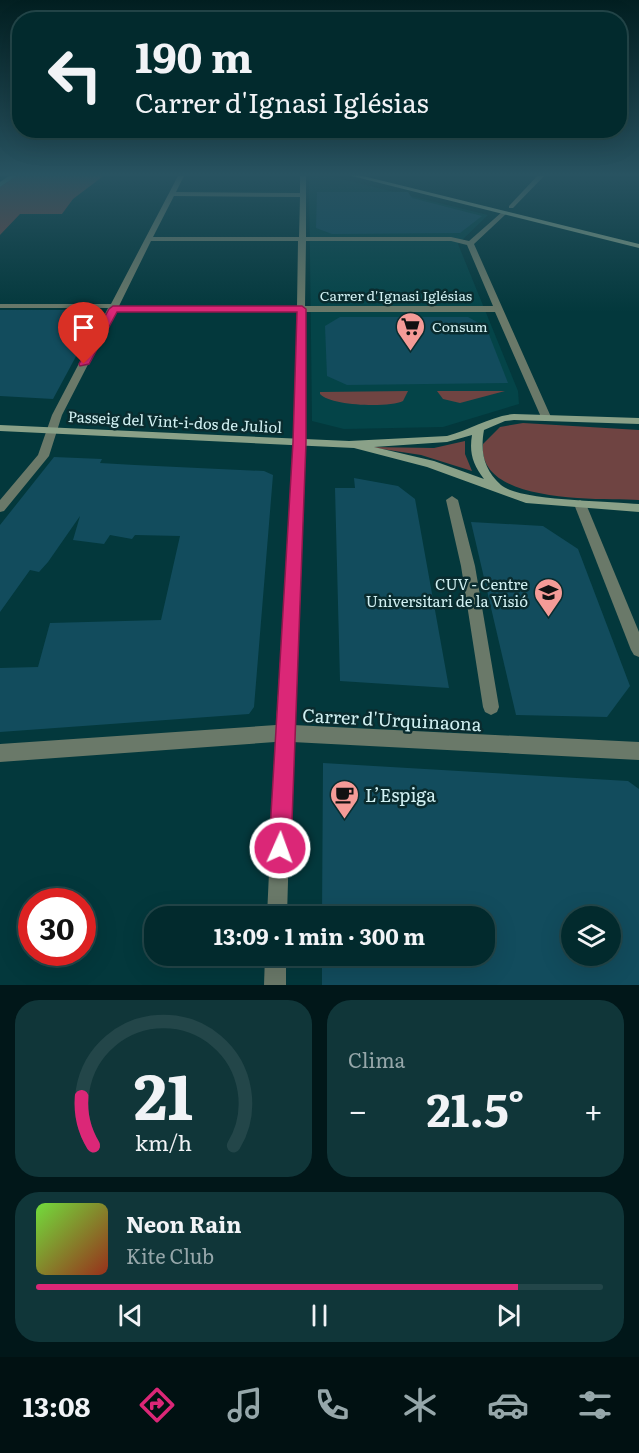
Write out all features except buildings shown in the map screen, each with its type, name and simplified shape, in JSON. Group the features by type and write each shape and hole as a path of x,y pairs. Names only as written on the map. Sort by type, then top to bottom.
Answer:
{"street":[{"path":"0,508 43,456 57,415 158,220"},
{"path":"278,906 284,733 299,442 302,220"},
{"path":"470,244 496,220"},
{"path":"544,220 639,246"},
{"path":"556,220 639,237"},
{"path":"149,239 451,239 470,244"},
{"path":"470,244 546,417"},
{"name":"Carrer d'Ignasi Iglésias","path":"0,306 498,309"},
{"name":"Passeig del Vint-i-dos de Juliol","path":"0,428 349,445 447,439 479,429 503,418 546,417 639,423"},
{"name":"Passeig del Vint-i-dos de Juliol","path":"479,429 474,447 479,467 500,490"},
{"name":"Passeig del Vint-i-dos de Juliol","path":"349,445 430,464 526,499 639,508"},
{"path":"452,500 468,566 492,707"},
{"path":"580,504 639,650"},
{"name":"Carrer d'Urquinaona","path":"0,753 284,733 639,751"},
{"path":"275,985 276,966"}],"shaded area":[{"path":"0,220 14,220 0,235"},
{"path":"310,220 483,220 458,244 518,391 519,404 443,427 344,429 312,421"},
{"path":"408,391 403,401 386,405 360,405 335,401 320,394 320,392"},
{"path":"437,391 505,391 460,403 443,399"},
{"path":"523,423 639,430 639,500 544,494 519,488 499,478 486,464 483,444 500,427"},
{"path":"465,441 465,454 472,471 421,455 369,447 434,448"}],"place":[{"name":"Consum","path":"411,352"},
{"name":"CUV - Centre Universitari de la Visió","path":"549,618"},
{"name":"L’Espiga","path":"344,820"}],"route":[{"path":"84,364 113,309 302,309 299,442 280,848"}]}
